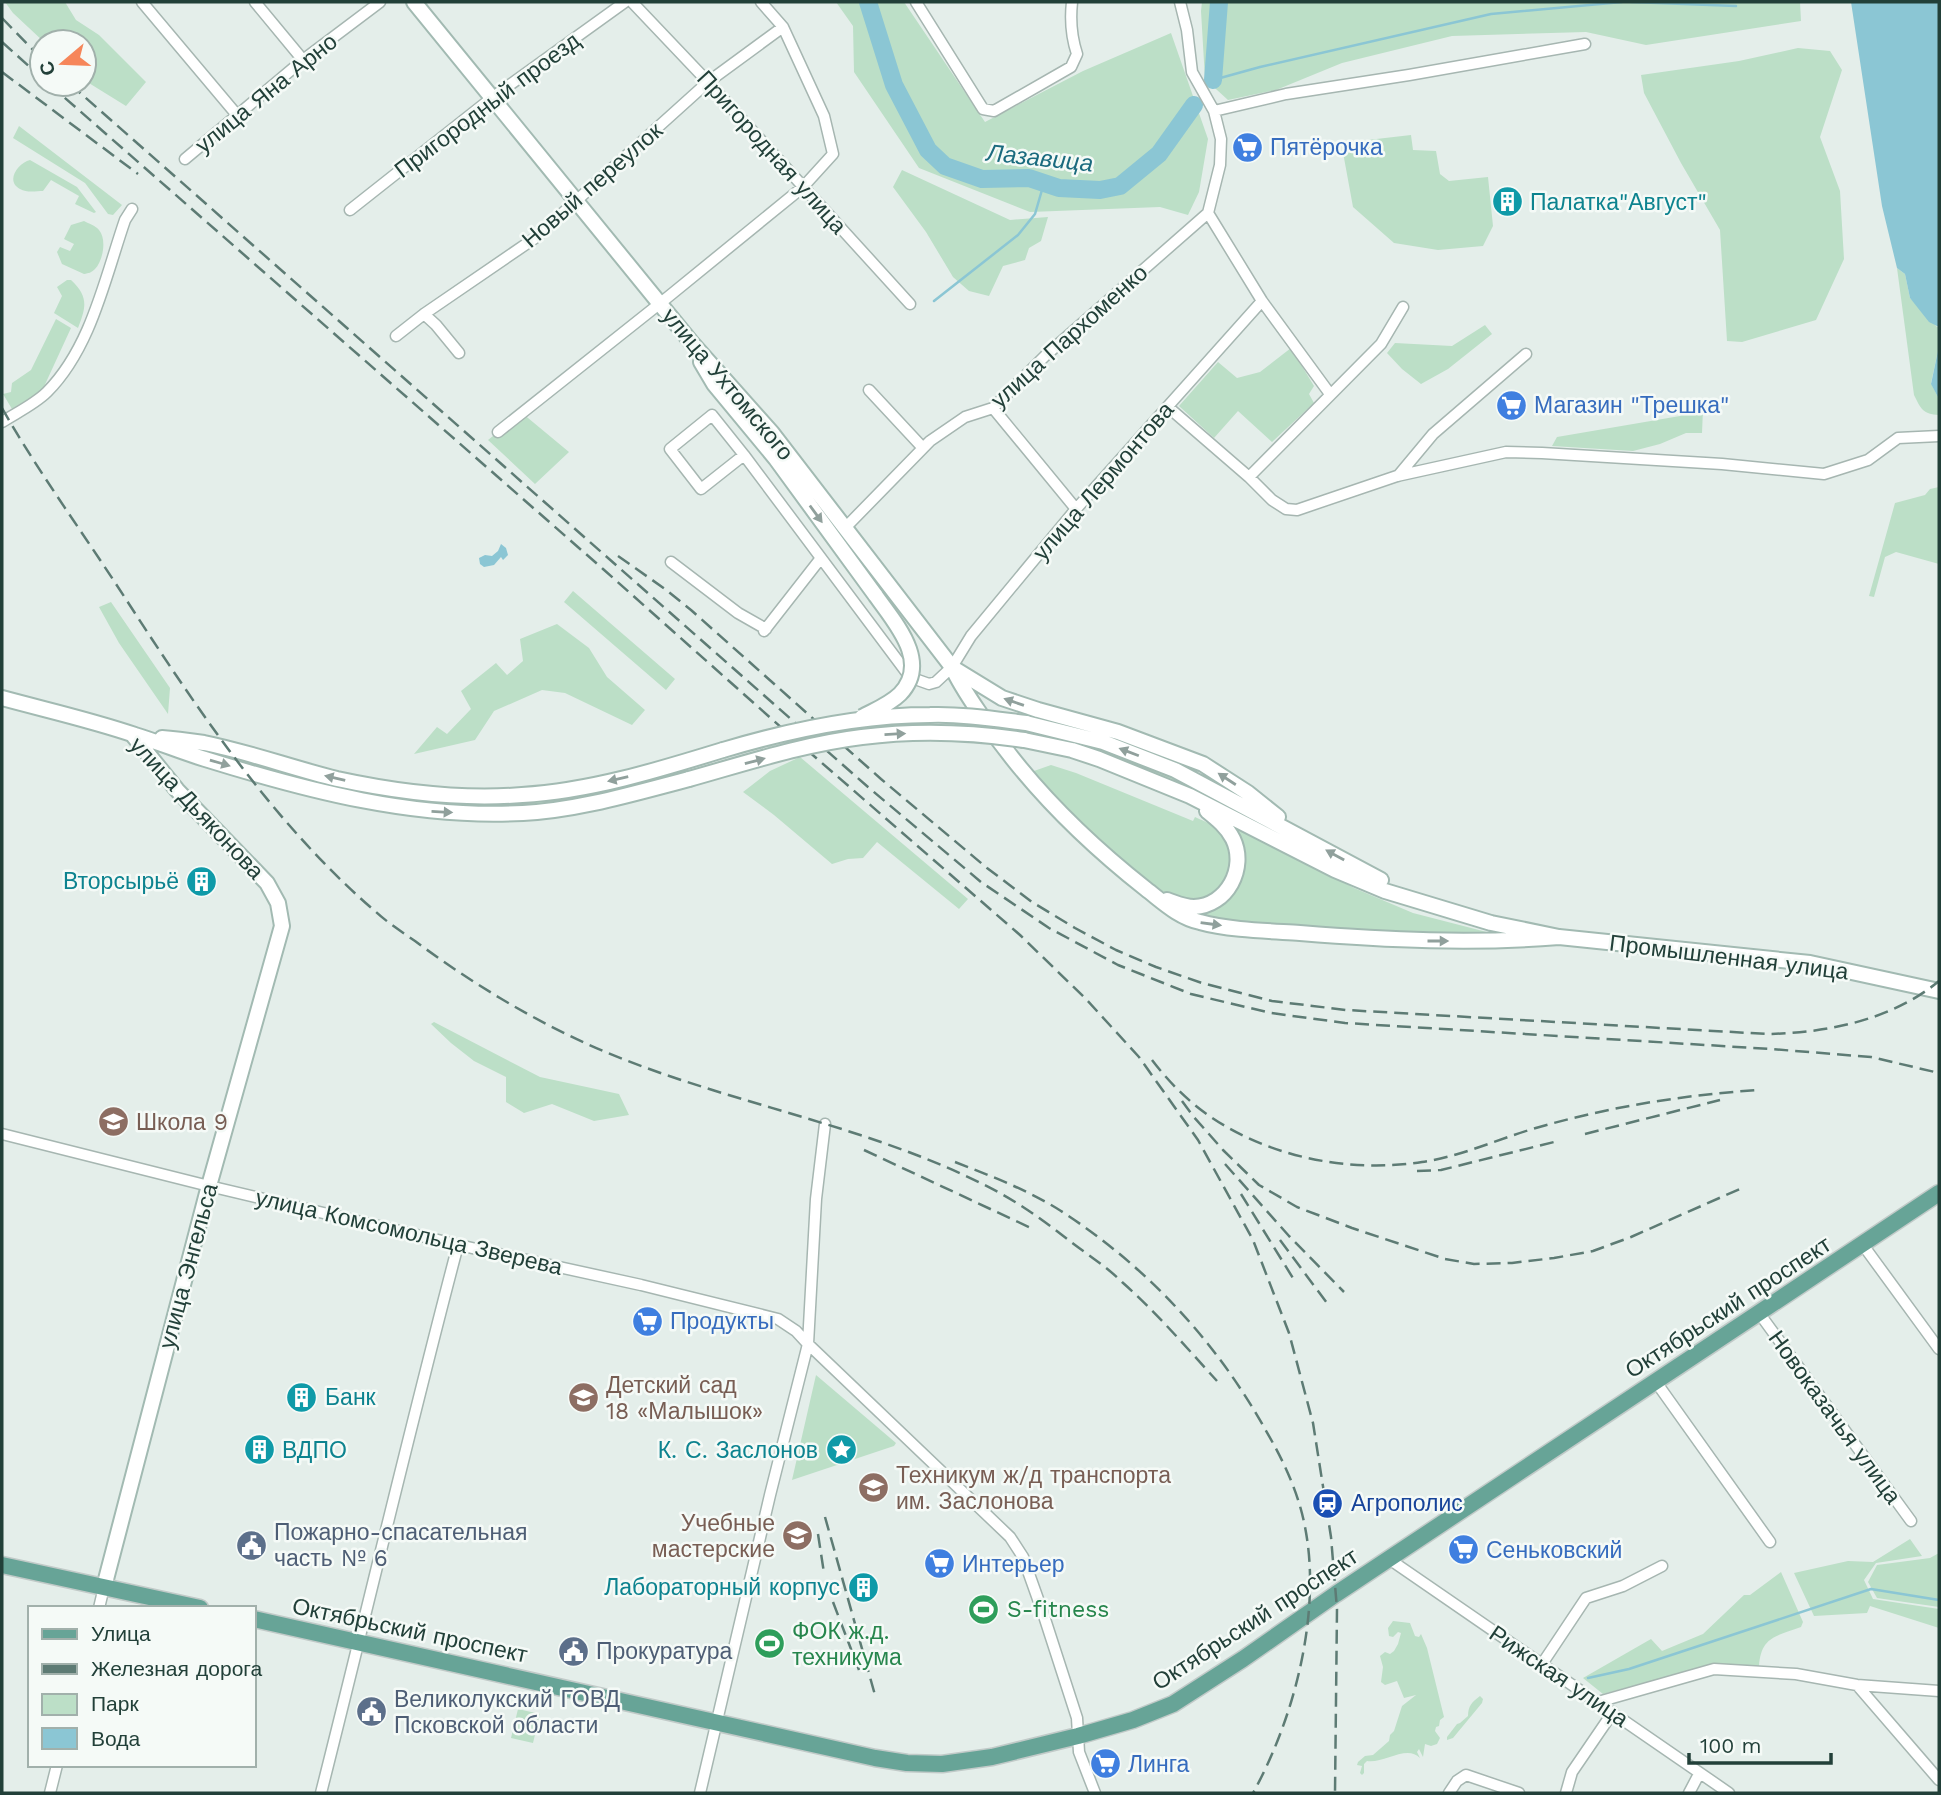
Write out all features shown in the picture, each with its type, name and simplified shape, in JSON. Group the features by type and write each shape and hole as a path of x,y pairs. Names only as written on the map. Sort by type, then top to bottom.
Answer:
{"main road":[{"name":"улица Ухтомского","path":"414,2 691,342 772,433 952,667 960,686 1027,778 1079,831 1152,893 1181,915 1199,922 1229,927 1413,941 1559,937"},
{"path":"691,342 714,384 776,459 903,634 910,648 912,666 907,685 899,695 857,720"},
{"path":"952,667 1002,698 1118,732 1203,764 1248,793 1300,836"},
{"name":"улица Дьяконова","path":"2,698 132,734 177,790 267,883 278,904 282,926"},
{"path":"132,734 205,743 337,779 402,791 452,796 520,796 578,788 684,762 778,734 857,720 929,715 975,716 1026,723 1103,742 1175,770 1412,899"},
{"path":"132,734 205,759 386,806 442,812 523,813 581,805 787,752 861,737 933,733 977,734 1024,740 1099,759 1190,796 1335,870 1385,891 1490,923 1559,937"},
{"path":"1152,893 1183,906 1196,907 1218,898 1233,882 1238,856 1233,839 1223,824 1190,796"},
{"name":"улица Энгельса","path":"104,1587 209,1186 282,926"},
{"name":"Промышленная улица","path":"1559,937 1810,963 1939,991"},
{"name":"Октябрьский проспект","path":"256,1619 875,1758 908,1763 942,1764 992,1757 1078,1736 1133,1720 1173,1704 1939,1193"},
{"path":"2,1565 191,1606"}],"street":[{"path":"142,2 237,114"},
{"path":"255,2 303,60"},
{"name":"улица Яна Арно","path":"185,159 303,60 380,2"},
{"name":"Пригородный проезд","path":"350,210 493,97 625,2"},
{"name":"Пригородная улица","path":"632,2 910,304"},
{"path":"498,432 803,187 833,154 824,116 783,27 761,2"},
{"path":"916,2 983,109 994,111 1070,67 1077,54 1072,39 1072,2"},
{"path":"1180,2 1187,30 1192,72 1214,111 1221,139 1220,165 1209,213 1262,301 1330,394"},
{"name":"Новый переулок","path":"396,336 535,238 708,82 783,27"},
{"path":"1214,111 1286,94 1585,44"},
{"path":"2,422 45,394 65,372 84,340 125,220 132,209"},
{"name":"улица Пархоменко","path":"845,528 930,441 965,418 993,408 1045,356 1209,213"},
{"name":"улица Лермонтова","path":"952,667 971,636 1076,509 1262,301"},
{"path":"1249,477 1381,344 1403,307"},
{"path":"424,314 459,353"},
{"path":"1397,477 1433,434 1526,354"},
{"path":"869,390 923,448"},
{"path":"1168,407 1272,500 1286,509 1297,510 1397,477 1506,452 1722,464 1824,474 1868,460 1898,438 1939,436"},
{"path":"993,408 1076,509"},
{"path":"744,455 701,489 670,449 712,415 744,455 906,673 929,684 936,682 952,667"},
{"path":"671,562 765,630 821,558"},
{"path":"700,1793 808,1344 816,1199 825,1124"},
{"name":"улица Комсомольца Зверева","path":"2,1134 209,1186 458,1245 641,1284 778,1319 796,1331 1010,1536 1023,1557 1044,1616 1077,1718 1079,1752 1095,1793"},
{"path":"321,1793 458,1245"},
{"path":"1863,1245 1939,1349"},
{"name":"Новоказачья улица","path":"1759,1313 1911,1521"},
{"path":"1656,1382 1770,1542"},
{"name":"Рижская улица","path":"1388,1559 1729,1793"},
{"path":"1542,1664 1586,1598 1623,1586 1662,1566"},
{"name":"улица Энгельса","path":"99,1606 104,1587"},
{"path":"1598,1702 1714,1669 1796,1674 1857,1685 1939,1692"},
{"path":"1857,1685 1939,1780"},
{"path":"1566,1793 1572,1772 1613,1712"},
{"path":"50,1793 56,1767"},
{"path":"1689,1793 1699,1773"},
{"path":"1449,1793 1457,1781 1466,1775 1519,1793"}],"green space":[{"path":"5,2 65,2 76,20 88,28 29,28"},
{"path":"836,2 904,2 985,122 1083,71 1171,33 1208,139 1199,192 1188,215 1160,207 1030,212 919,168 854,72 853,26"},
{"path":"1202,2 1800,2 1801,21 1646,45 1586,32 1452,36 1342,63 1276,90 1228,100 1205,79"},
{"path":"98,34 146,82 126,106 98,89"},
{"path":"1798,48 1830,51 1842,70 1820,137 1840,191 1844,259 1816,320 1742,342 1727,341 1720,230 1644,93 1641,75 1739,61"},
{"path":"19,126 122,205 113,215 108,214 85,183 13,138"},
{"path":"1411,135 1413,150 1436,151 1440,174 1449,181 1488,177 1493,226 1483,246 1438,250 1394,243 1353,207 1342,147 1359,141"},
{"path":"30,160 77,187 96,212 75,204 79,196 51,180 43,191 26,191 16,186 13,177 15,173 21,165"},
{"path":"902,170 1010,220 1048,217 1041,241 1029,248 1025,260 1003,266 989,296 969,291 953,277 926,232 893,187"},
{"path":"84,221 99,230 103,244 98,265 84,274 62,264 57,252 60,247 70,251 74,244 64,239 71,225"},
{"path":"1897,268 1905,274 1910,298 1939,327 1939,346 1931,383 1939,399 1939,415 1923,410 1914,395"},
{"path":"67,280 77,286 83,297 84,308 78,328 54,313 62,296 57,287"},
{"path":"56,319 71,328 42,391 12,409 3,394 11,392 12,383 31,370"},
{"path":"1485,325 1492,334 1448,369 1421,384 1387,353 1395,343 1452,346"},
{"path":"1291,348 1314,386 1309,394 1314,403 1272,442 1238,411 1214,438 1179,406 1218,362 1237,378 1260,372"},
{"path":"1697,400 1703,409 1702,433 1686,433 1633,451 1552,446 1557,437 1680,416"},
{"path":"522,413 569,452 535,484 488,440"},
{"path":"1939,487 1939,564 1896,552 1885,557 1874,597 1869,596 1895,503 1925,495 1930,489"},
{"path":"573,591 675,679 666,690 564,602"},
{"path":"111,602 170,688 168,714 119,643 99,607"},
{"path":"557,624 589,648 607,677 645,710 632,725 565,693 542,690 494,711 475,740 414,754 437,727 447,734 471,709 461,691 496,663 507,675 523,661 520,639"},
{"path":"1037,731 1142,764 1202,790 1201,794 1120,760 1037,736"},
{"path":"800,757 968,899 959,909 877,842 863,858 832,864 743,792 770,771"},
{"path":"261,765 337,784 439,801 672,771 673,775 553,802 480,807 424,803 369,794 260,769"},
{"path":"1051,765 1193,821 1195,817 1216,828 1226,837 1231,848 1230,872 1224,882 1207,898 1196,901 1174,897 1158,888 1098,838 1033,773"},
{"path":"1231,823 1354,888 1413,913 1506,937 1285,926 1225,921 1192,914 1229,892 1241,876 1244,854"},
{"path":"434,1022 540,1077 619,1094 629,1115 594,1121 552,1104 524,1113 506,1102 506,1077 474,1061 431,1024"},
{"path":"816,1375 896,1443 894,1446 792,1480"},
{"path":"1910,1539 1922,1556 1876,1563 1864,1580 1873,1599 1939,1609 1939,1628 1870,1606 1867,1613 1814,1616 1794,1573 1848,1561 1873,1562"},
{"path":"1939,1553 1939,1607 1877,1598 1868,1582 1877,1565 1930,1558"},
{"path":"1781,1572 1803,1622 1801,1627 1778,1635 1767,1643 1760,1656 1759,1666 1713,1664 1603,1694 1583,1678 1651,1639 1662,1651 1703,1634 1744,1595 1750,1595"},
{"path":"1393,1621 1410,1623 1415,1636 1419,1637 1421,1634 1427,1648 1444,1717 1435,1731 1440,1738 1437,1744 1425,1744 1423,1757 1419,1749 1417,1752 1420,1758 1408,1753 1367,1761 1362,1775 1362,1766 1357,1765 1358,1762 1365,1756 1373,1755 1389,1741 1402,1706 1416,1695 1404,1698 1397,1681 1385,1685 1381,1682 1383,1667 1380,1656 1394,1651 1401,1633 1389,1636 1388,1628"},
{"path":"1480,1696 1482,1703 1453,1738 1447,1740 1457,1724 1468,1716 1471,1704"},
{"path":"518,1709 540,1714 533,1743 511,1738"}],"water":[{"path":"1851,2 1939,2 1939,327 1929,322 1910,298 1905,274 1897,268 1882,206"},
{"path":"1939,346 1939,399 1931,384"},
{"path":"501,544 508,555 503,560 501,557 494,565 484,567 480,564 479,558 492,556"}],"waterway":[{"name":"Лазавица","path":"868,2 894,85 928,150 945,166 982,179 1029,178 1059,188 1100,190 1120,186 1159,154 1194,105"},
{"name":"Лазавица","path":"1213,80 1219,2"},
{"path":"1213,80 1491,14 1622,2"},
{"path":"1631,2 1736,6"},
{"path":"934,301 1018,235 1035,214 1044,183"},
{"path":"1588,1678 1629,1669 1871,1589 1939,1600"}],"railway":[{"path":"2,18 28,45"},
{"path":"2,42 28,65"},
{"path":"2,72 138,174"},
{"path":"65,98 1020,935 1085,998 1139,1057 1198,1140 1253,1240 1289,1333 1313,1423 1331,1537 1337,1609 1335,1793"},
{"path":"86,98 868,787 981,882 1049,928 1118,965 1191,994 1271,1013 1345,1023 1871,1057 1939,1073"},
{"path":"2,408 43,475 203,715 234,757 301,838 385,920 488,991 566,1034 673,1077 893,1146 998,1192 1036,1216 1116,1277 1159,1318 1217,1381"},
{"path":"618,556 691,610 881,779 1032,902 1116,950 1202,983 1272,1001 1346,1010 1767,1034 1813,1031 1858,1022 1901,1006 1939,981"},
{"path":"1152,1060 1172,1084 1196,1106 1246,1137 1303,1157 1363,1165 1393,1165 1438,1159 1543,1126 1623,1107 1677,1098 1758,1090"},
{"path":"1585,1134 1720,1100"},
{"path":"1182,1101 1223,1150 1259,1185 1297,1207 1445,1259 1474,1264 1512,1263 1593,1251 1742,1188"},
{"path":"1417,1171 1441,1170 1558,1141"},
{"path":"864,1150 1031,1228"},
{"path":"955,1162 1048,1203 1092,1233 1150,1281 1201,1336 1224,1366 1246,1397 1283,1462 1301,1510 1309,1556 1307,1626 1293,1697 1268,1763 1253,1793"},
{"path":"1225,1164 1289,1236 1344,1292"},
{"path":"1241,1194 1296,1283"},
{"path":"1280,1240 1330,1307"},
{"path":"825,1517 875,1695"},
{"path":"818,1534 824,1573"},
{"path":"833,1602 859,1670"}],"place":[{"name":"Пятёрочка","path":"1247,147"},
{"name":"Палатка\"Август\"","path":"1507,202"},
{"name":"Магазин \"Трешка\"","path":"1511,405"},
{"name":"Вторсырьё","path":"202,881"},
{"name":"Школа 9","path":"113,1122"},
{"name":"Продукты","path":"647,1321"},
{"name":"Банк","path":"302,1397"},
{"name":"Детский сад 18 «Малышок»","path":"583,1398"},
{"name":"ВДПО","path":"259,1450"},
{"name":"К. С. Заслонов","path":"841,1450"},
{"name":"Техникум ж/д транспорта им. Заслонова","path":"873,1488"},
{"name":"Агрополис","path":"1328,1503"},
{"name":"Учебные мастерские","path":"798,1536"},
{"name":"Пожарно-спасательная часть № 6","path":"251,1545"},
{"name":"Сеньковский","path":"1463,1550"},
{"name":"Интерьер","path":"939,1564"},
{"name":"Лабораторный корпус","path":"863,1587"},
{"name":"S-fitness","path":"984,1609"},
{"name":"ФОК ж.д. техникума","path":"769,1644"},
{"name":"Прокуратура","path":"573,1651"},
{"name":"Великолукский ГОВД Псковской области","path":"371,1712"},
{"name":"Линга","path":"1105,1764"}]}
